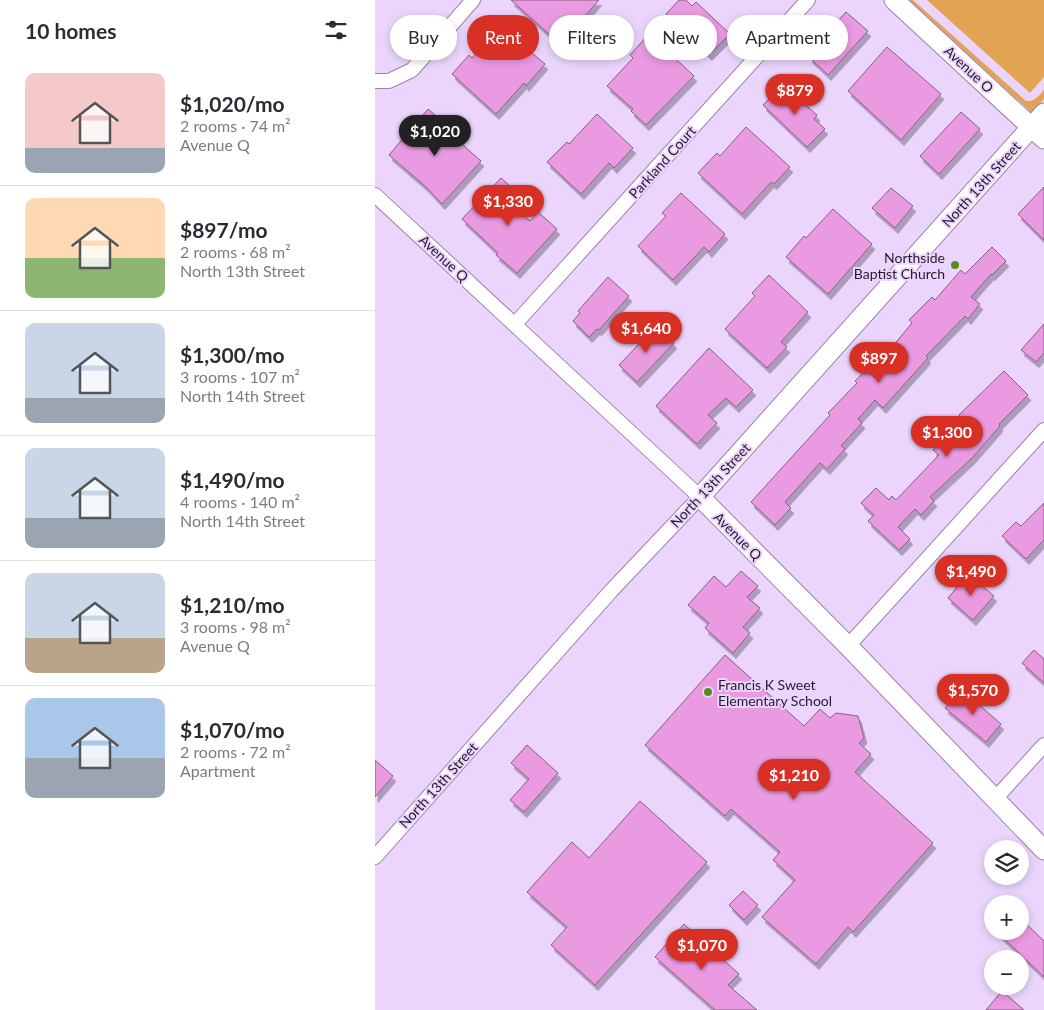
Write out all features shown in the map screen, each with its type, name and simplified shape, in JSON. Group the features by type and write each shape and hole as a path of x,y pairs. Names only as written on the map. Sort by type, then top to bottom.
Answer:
{"street":[{"path":"375,81 389,81 412,70 473,0"},
{"name":"Parkland Court","path":"515,324 808,0"},
{"name":"Avenue O","path":"894,0 1040,126"},
{"name":"North 13th Street","path":"375,856 611,591 700,497 1040,126"},
{"name":"Avenue Q","path":"375,195 700,497 848,646 1044,850"},
{"path":"848,646 1044,430"},
{"path":"995,799 1044,745"}],"shaded area":[{"path":"909,0 913,0 1026,101 1034,100 1044,90 1044,99 1032,113"},
{"path":"927,0 1044,0 1044,77 1030,93"}],"building":[{"path":"511,0 599,0 586,15 549,15 549,34 539,25 539,15 528,15"},
{"path":"679,0 686,0 692,6 696,2 710,15 667,15"},
{"path":"846,12 868,31 848,53 848,15 843,15"},
{"path":"717,22 727,31 727,37 717,47"},
{"path":"644,40 644,60 677,60 694,76 646,125 631,111 633,109 607,86 631,60 634,60 634,51"},
{"path":"887,47 941,94 901,140 848,91"},
{"path":"467,57 467,60 539,59 545,64 526,86 524,83 496,114 452,74"},
{"path":"812,60 842,60 828,75"},
{"path":"780,88 790,97 793,94 817,115 814,119 825,129 807,147 763,105"},
{"path":"428,109 449,127 446,130 481,161 442,204 425,186 389,155"},
{"path":"961,112 980,129 939,174 920,156"},
{"path":"597,114 633,148 614,168 609,163 581,194 547,162 567,142 569,144"},
{"path":"746,127 790,167 774,184 771,182 742,214 698,173 717,153 720,156"},
{"path":"501,178 519,194 510,204 530,221 538,212 557,229 517,273 496,255 498,253 462,219"},
{"path":"1044,187 1044,240 1018,214"},
{"path":"891,188 913,206 895,228 872,208"},
{"path":"681,193 725,234 709,252 704,247 673,280 638,246 666,216 662,213"},
{"path":"833,209 872,244 828,294 786,257 804,236 806,238"},
{"path":"992,247 1006,261 991,274 971,297 980,304 968,319 965,316 926,356 928,358 883,408 875,400 858,419 862,423 841,446 845,449 827,469 820,463 785,502 791,508 775,525 751,502 830,415 828,413 857,383 855,381 866,370 875,378 895,358 888,352 912,323 909,320 932,297 935,300 961,270 965,274"},
{"path":"769,275 808,312 781,342 787,347 767,368 725,329 755,296 752,293"},
{"path":"608,277 629,296 599,330 597,329 589,337 573,321 580,313 578,311"},
{"path":"1044,324 1044,353 1036,362 1021,350"},
{"path":"656,326 674,343 637,382 619,365"},
{"path":"709,348 753,390 736,407 726,398 708,415 717,423 697,444 656,406"},
{"path":"1004,371 1028,395 999,424 1000,426 972,458 930,497 934,501 921,515 915,509 898,527 910,539 899,550 868,521 874,515 861,503 876,488 889,500 892,496 896,500 939,455 933,450 963,419 959,415"},
{"path":"1044,503 1044,540 1026,559 1002,536 1016,522 1021,526"},
{"path":"741,571 758,586 747,597 760,608 743,627 750,633 733,653 705,628 709,623 688,605 714,576 726,587"},
{"path":"968,574 994,596 973,620 948,598"},
{"path":"1034,650 1044,659 1044,683 1022,663"},
{"path":"725,655 804,726 820,709 830,718 836,713 858,716 864,738 859,743 871,754 855,772 933,843 853,932 848,927 816,964 762,917 795,880 773,860 780,852 731,809 725,816 645,745"},
{"path":"961,689 1001,724 986,742 945,708"},
{"path":"527,745 558,773 524,812 510,800 529,779 511,763"},
{"path":"375,760 393,776 375,797"},
{"path":"640,801 707,862 595,985 551,945 567,927 527,892 572,842 589,858"},
{"path":"743,891 758,905 744,920 729,905"},
{"path":"684,924 739,974 728,985 757,1010 715,1010 655,957"},
{"path":"1029,927 1044,941 1044,977 1029,963 1029,950 1016,950 1005,940 1029,940"},
{"path":"999,995 1007,995 1024,1010 986,1010"}],"place":[{"name":"Northside Baptist Church","path":"955,265"},
{"name":"Francis K Sweet Elementary School","path":"708,692"}]}
